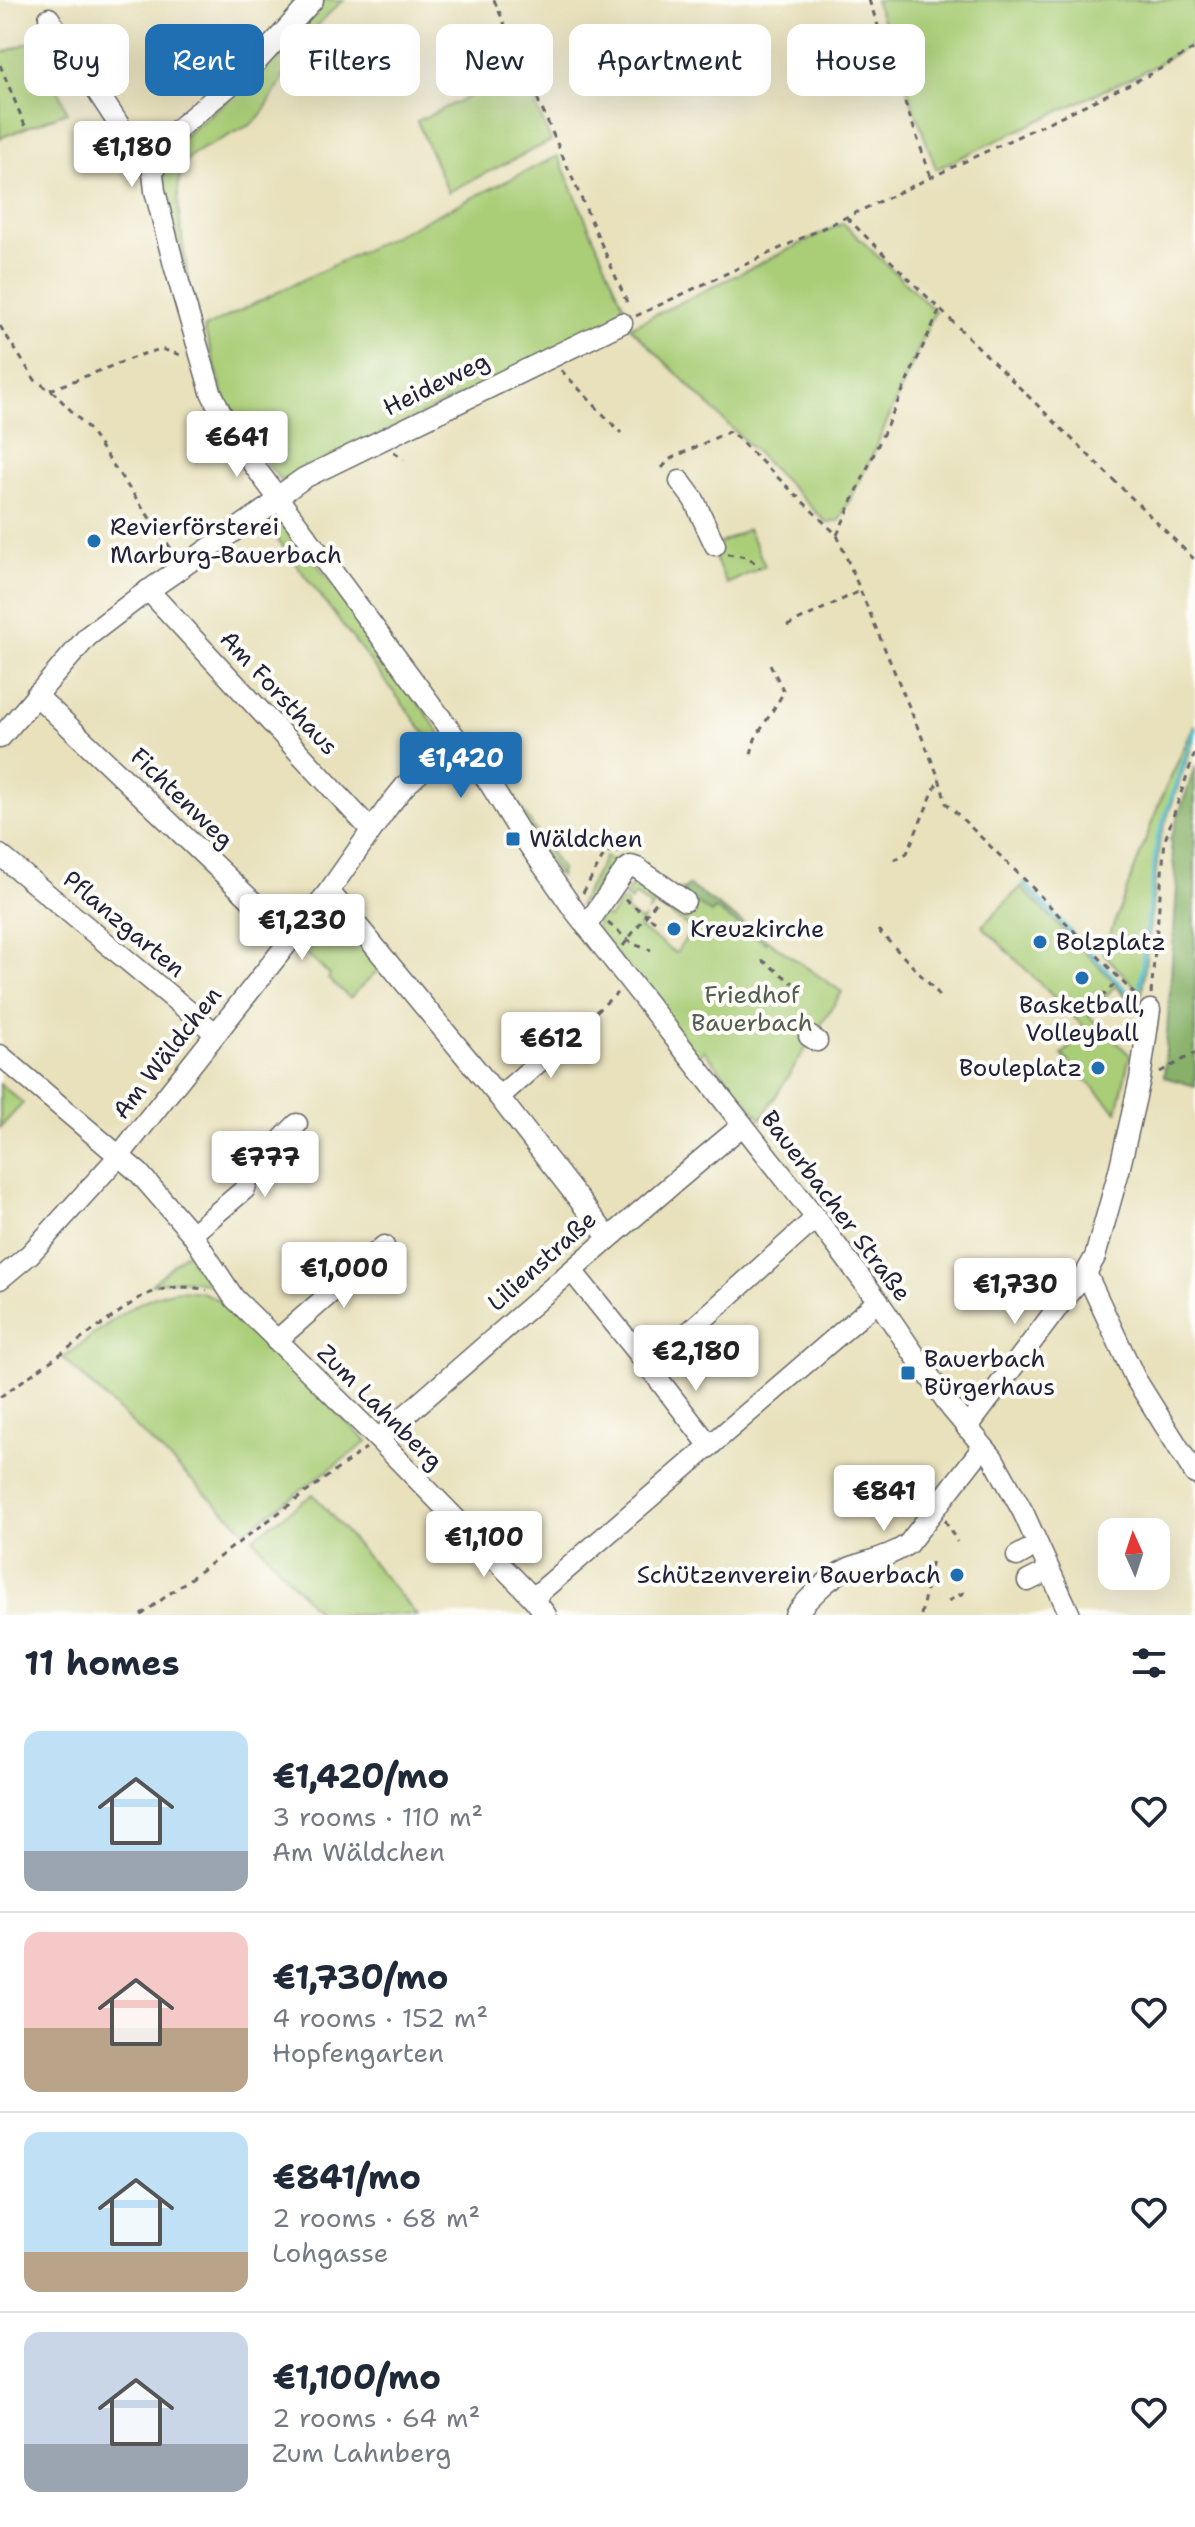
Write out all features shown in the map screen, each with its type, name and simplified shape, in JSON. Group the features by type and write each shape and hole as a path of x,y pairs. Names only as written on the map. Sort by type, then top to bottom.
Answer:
{"street":[{"path":"313,0 251,68 180,127 163,148 154,167 155,191 204,370 231,433 456,741"},
{"path":"49,18 133,146 154,167"},
{"name":"Heideweg","path":"279,500 283,493 304,478 622,323"},
{"path":"680,481 694,500 719,548"},
{"path":"0,738 88,636 148,590 279,500"},
{"name":"Am Forsthaus","path":"148,590 371,830"},
{"name":"Fichtenweg","path":"36,695 292,939"},
{"name":"Bauerbacher Straße","path":"456,741 490,784 514,823 590,919 612,961 728,1092 743,1125 878,1301 951,1408 983,1447 1006,1480 1037,1562 1070,1615"},
{"name":"Am Wäldchen","path":"0,1279 30,1254 119,1156 292,939 405,786 456,741"},
{"name":"Pflanzgarten","path":"0,855 215,1033"},
{"path":"590,919 626,868 633,866 679,897"},
{"path":"329,891 341,917 499,1097 608,1237"},
{"path":"967,1428 1095,1257 1119,1171 1141,1071 1150,1010"},
{"path":"499,1097 575,1030"},
{"name":"Zum Lahnberg","path":"0,1055 158,1192 234,1298 378,1439 546,1615"},
{"path":"196,1247 245,1189 249,1173 297,1124"},
{"name":"Lilienstraße","path":"378,1439 608,1237 743,1125"},
{"path":"649,1368 816,1218"},
{"name":"Zum Lahnberg","path":"276,1341 384,1246"},
{"path":"572,1271 710,1446"},
{"path":"1086,1273 1135,1378 1195,1474"},
{"path":"533,1598 878,1301"},
{"path":"795,1615 840,1573 908,1544 983,1447"}],"path":[{"path":"494,0 633,317 1153,73 1195,48"},
{"path":"869,0 931,177"},
{"path":"0,65 26,128"},
{"path":"846,217 1195,560"},
{"path":"837,535 940,308"},
{"path":"0,326 35,380 50,390 86,426 184,565"},
{"path":"50,390 161,349 178,353 204,370"},
{"path":"551,358 621,433"},
{"path":"662,468 670,459 730,431 837,535 939,778 946,803 1150,1010"},
{"path":"719,548 748,557 760,568"},
{"path":"787,626 860,591"},
{"path":"751,754 755,739 784,692 770,664"},
{"path":"1150,1010 1165,840 1195,752"},
{"path":"894,860 907,853 939,778"},
{"path":"585,890 604,855 616,848"},
{"path":"611,890 660,924"},
{"path":"612,961 647,916 654,902 679,897"},
{"path":"590,919 621,932 640,948 651,950"},
{"path":"878,930 937,992 939,999"},
{"path":"762,960 793,983"},
{"path":"575,1030 629,982"},
{"path":"1093,1006 1114,985"},
{"path":"1141,1071 1164,1071 1195,1053"},
{"path":"0,1397 153,1291 192,1287 234,1298"},
{"path":"141,1615 378,1439"},
{"path":"921,1615 932,1559"},
{"path":"948,1601 967,1591"}],"green space":[{"path":"323,0 344,0 320,24 304,24"},
{"path":"875,0 1195,0 1195,42 1149,69 936,169 910,96 925,96 925,24 884,24"},
{"path":"24,45 24,96 61,96 67,112 0,138 0,54"},
{"path":"280,49 280,84 259,118 196,152 182,168 178,198 189,290 162,176 166,160 182,138 232,96 264,96 264,66"},
{"path":"470,96 531,96 551,141 448,192 417,121"},
{"path":"558,156 623,304 618,319 282,482 243,435 223,393 204,328"},
{"path":"843,223 935,311 872,456 839,521 827,523 630,327"},
{"path":"276,519 288,524 438,730 438,742 434,745 264,522"},
{"path":"748,529 765,566 727,584 710,548"},
{"path":"1195,724 1195,736 1160,839 1142,994 1103,953 1162,796"},
{"path":"473,741 498,773 561,869 560,876 469,745"},
{"path":"1195,767 1195,1086 1164,1077 1177,888 1170,840"},
{"path":"619,856 625,864 621,868 613,863 587,900 594,906 587,911 579,905 605,857 612,861"},
{"name":"Friedhof Bauerbach","path":"633,885 654,900 661,891 694,889 842,992 761,1119 704,1050 698,1057 596,929 600,913 609,918 622,900 628,905 625,910 640,921 645,917 639,928 676,953 692,929 655,904 647,913 651,907 635,895 631,901 625,896"},
{"path":"688,885 767,940 765,943 715,909 711,913 682,893"},
{"path":"1021,887 1141,1009 1140,1012 1115,986 1088,1015 1130,1055 1117,1112 1062,1055 1087,1030 982,926"},
{"path":"328,905 383,965 350,998 304,952 322,929 315,922"},
{"path":"0,1084 23,1103 0,1128"},
{"path":"191,1248 219,1287 186,1281 152,1284"},
{"path":"181,1290 201,1292 226,1303 367,1442 245,1531 63,1358 134,1306 149,1298"},
{"path":"313,1494 417,1615 320,1615 253,1538"}],"waterway":[{"path":"1140,986 1157,840 1195,730"},
{"path":"1024,884 1141,1006"}],"place":[{"name":"Revierförsterei Marburg-Bauerbach","path":"94,541"},
{"name":"Wäldchen","path":"513,839"},
{"name":"Kreuzkirche","path":"674,929"},
{"name":"Bolzplatz","path":"1040,942"},
{"name":"Basketball, Volleyball","path":"1082,978"},
{"name":"Bouleplatz","path":"1098,1068"},
{"name":"Bauerbach Bürgerhaus","path":"908,1373"},
{"name":"Schützenverein Bauerbach","path":"957,1575"}]}
